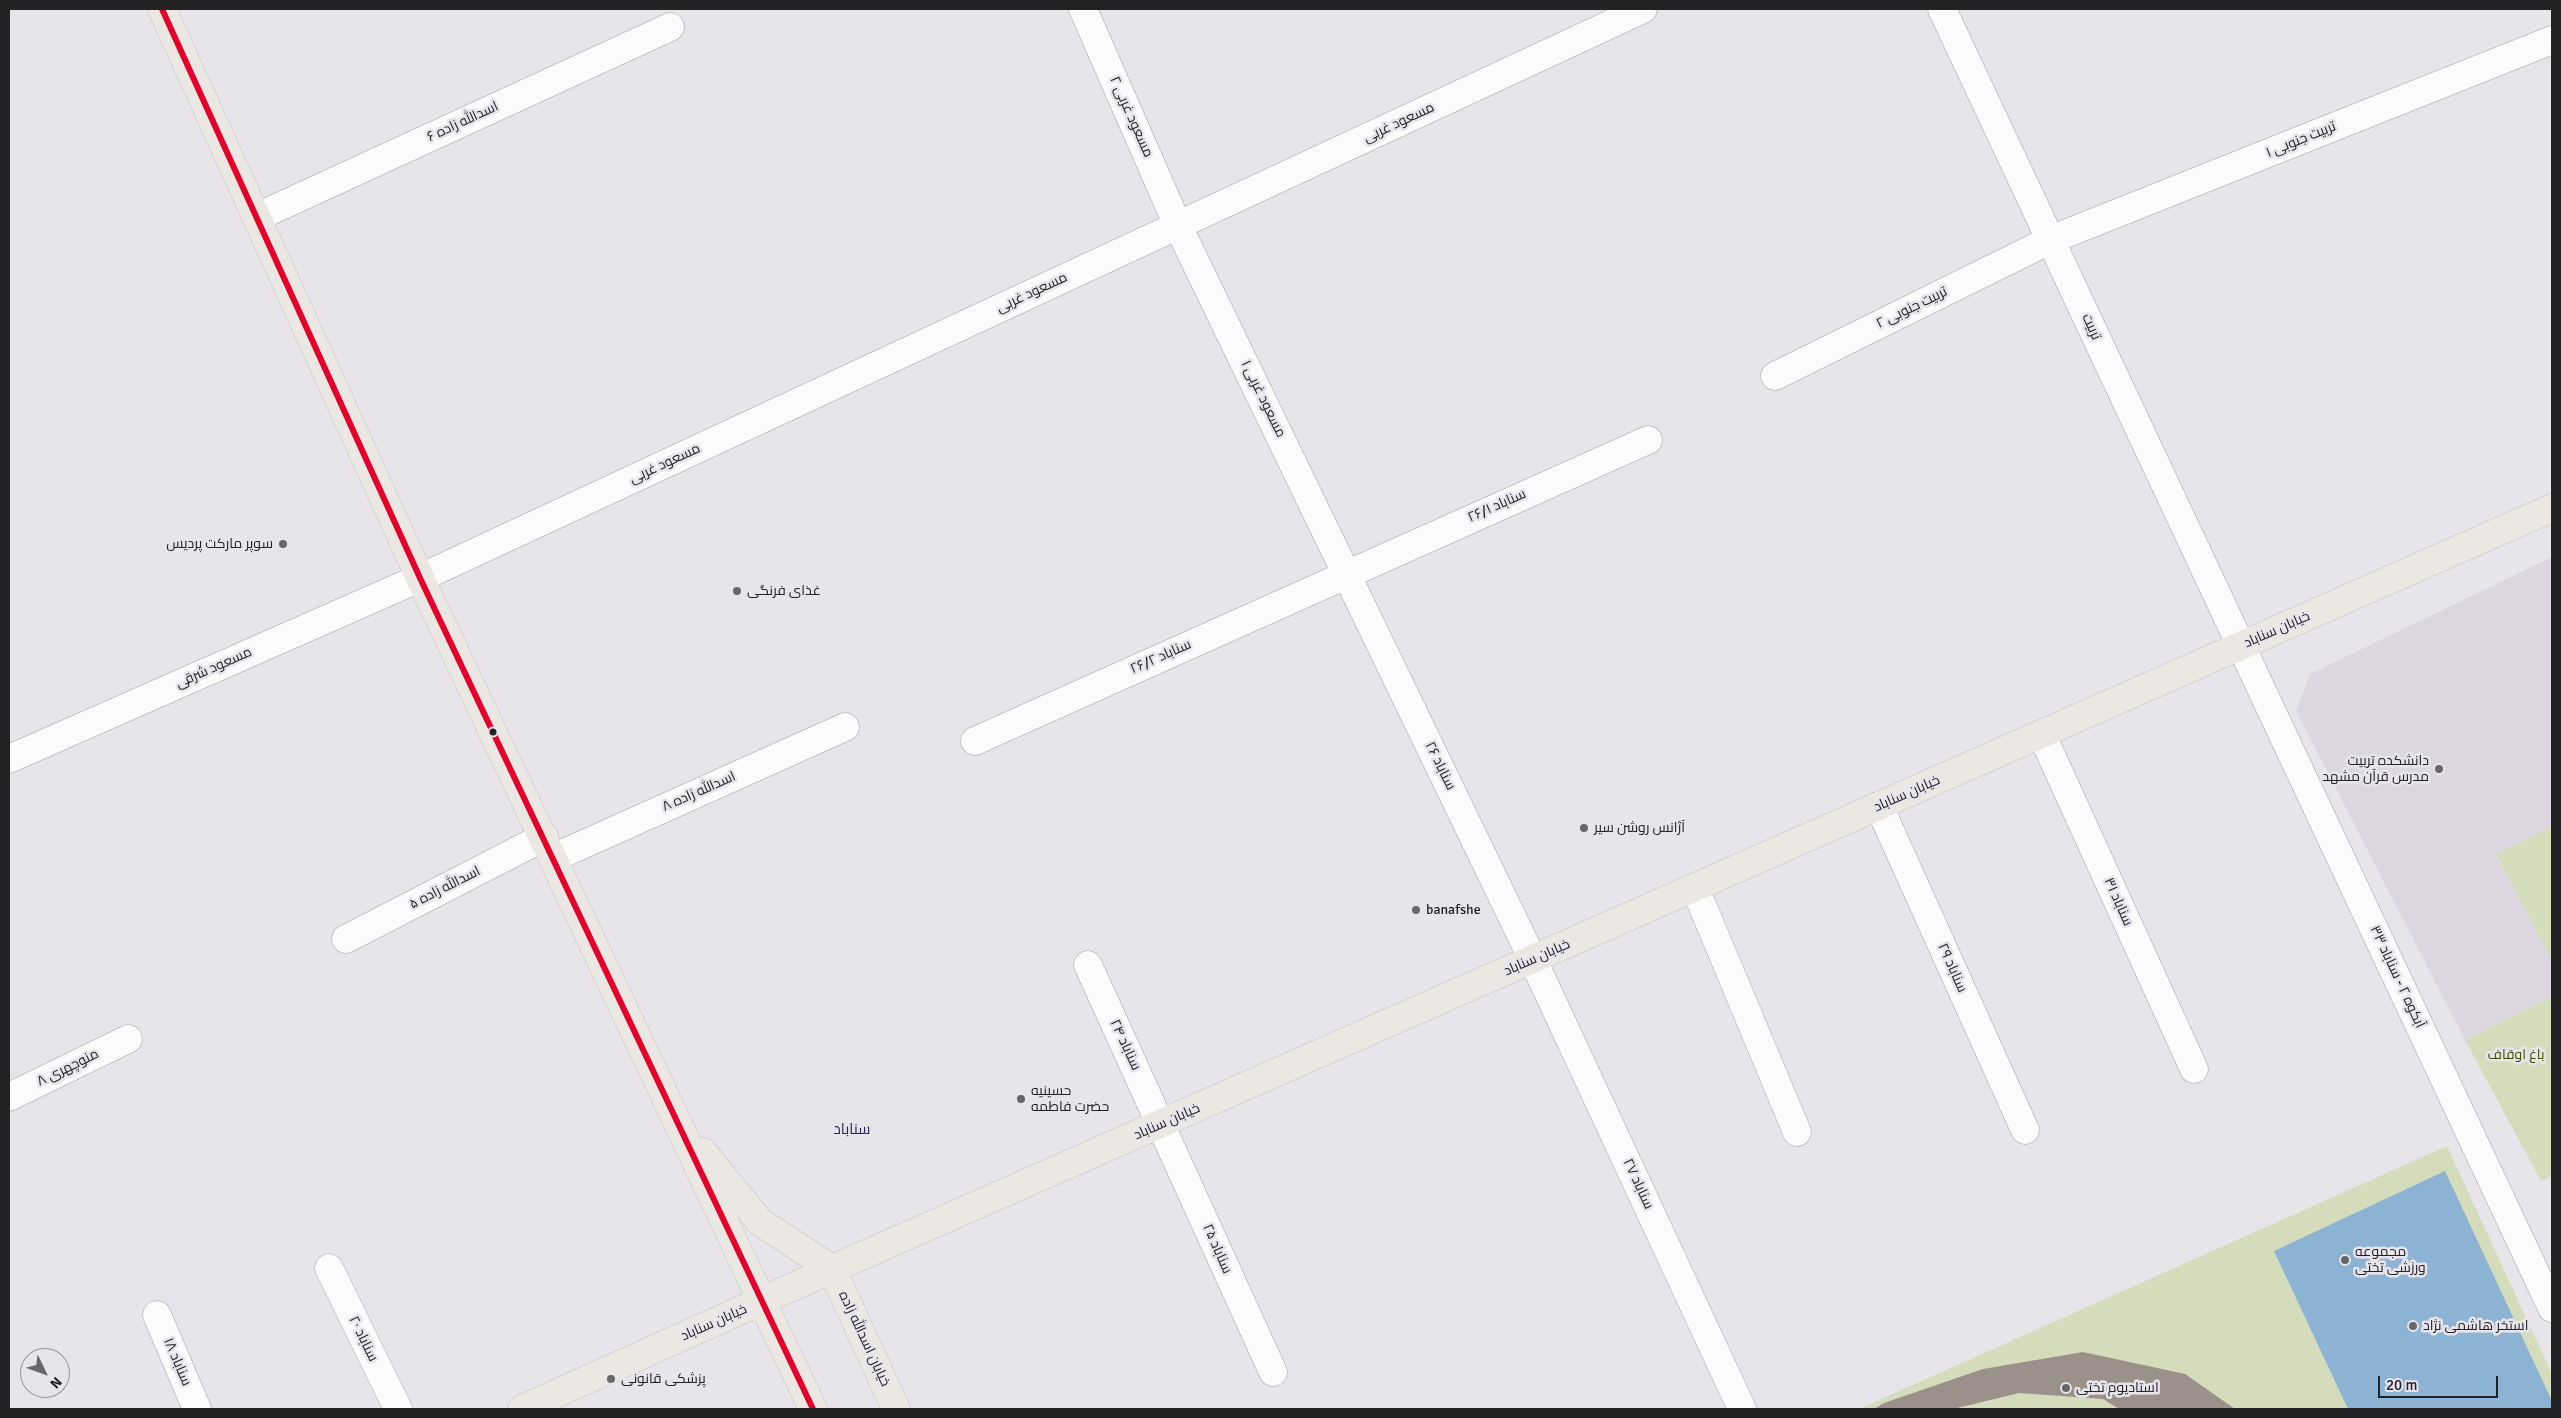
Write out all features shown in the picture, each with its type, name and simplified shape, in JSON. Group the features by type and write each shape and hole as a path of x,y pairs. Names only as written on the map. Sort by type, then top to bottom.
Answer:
{"main road":[{"path":"162,9 420,578 813,1409"},
{"name":"خیابان سناباد","path":"522,1409 832,1269 1162,1125 2552,508"},
{"path":"674,1116 760,1222 832,1269"},
{"name":"خیابان اسدالله زاده","path":"832,1269 896,1409"}],"street":[{"name":"مسعود غربی ۲","path":"1084,9 1178,226"},
{"name":"مسعود غربی","path":"420,578 1644,9"},
{"name":"تربیت","path":"1942,9 2241,646"},
{"name":"اسدالله زاده ۶","path":"256,217 670,27"},
{"name":"تربیت جنوبی ۱","path":"2050,240 2552,40"},
{"name":"مسعود غربی ۱","path":"1178,226 1347,573"},
{"name":"تربیت جنوبی ۲","path":"1775,376 2050,240"},
{"name":"سناباد ۲۶/۱","path":"1347,573 1648,440"},
{"name":"سناباد ۲۶/۲","path":"975,741 1347,573"},
{"name":"سناباد ۲۶","path":"1347,573 1533,960"},
{"name":"مسعود شرقی","path":"9,759 420,578"},
{"name":"آبکوه ۲ - سناباد ۳۳","path":"2241,646 2552,1308"},
{"name":"اسدالله زاده ۸","path":"548,848 845,727"},
{"name":"سناباد ۳۱","path":"2042,734 2194,1069"},
{"name":"سناباد ۲۹","path":"1879,806 2025,1130"},
{"name":"اسدالله زاده ۵","path":"346,939 548,848"},
{"path":"1695,888 1797,1132"},
{"name":"سناباد ۲۷","path":"1533,960 1742,1409"},
{"name":"سناباد ۲۴","path":"1088,965 1162,1125"},
{"name":"منوچهری ۸","path":"9,1097 128,1039"},
{"name":"سناباد ۲۵","path":"1162,1125 1273,1372"},
{"name":"سناباد ۲۰","path":"329,1268 398,1409"},
{"name":"سناباد ۱۸","path":"158,1315 197,1409"}],"shaded area":[{"name":"دانشکده تربیت مدرس قرآن مشهد","path":"2552,557 2552,827 2496,855 2552,961 2552,996 2465,1040 2296,711 2310,674"}],"green space":[{"path":"2552,827 2552,961 2496,854"},
{"name":"باغ اوقاف","path":"2552,996 2552,1176 2541,1181 2465,1040"},
{"name":"مجموعه ورزشی تختی","path":"2447,1146 2552,1374 2552,1409 1859,1409"}],"water":[{"name":"استخر هاشمی نژاد","path":"2445,1171 2552,1401 2552,1409 2348,1409 2274,1251"}],"building":[{"name":"استادیوم تختی","path":"2083,1352 2185,1374 2235,1409 2119,1409 2103,1399 2019,1393 1953,1409 1874,1409 1884,1403 1983,1369"}],"transit line":[{"path":"162,9 420,578 813,1409"}],"place":[{"name":"سوپر مارکت پردیس","path":"283,544"},
{"name":"غذای فرنگی","path":"737,591"},
{"name":"دانشکده تربیت مدرس قرآن مشهد","path":"2439,769"},
{"name":"آژانس روشن سیر","path":"1584,828"},
{"name":"banafshe","path":"1416,910"},
{"name":"حسینیه حضرت فاطمه","path":"1021,1099"},
{"name":"مجموعه ورزشی تختی","path":"2345,1260"},
{"name":"استخر هاشمی نژاد","path":"2413,1326"},
{"name":"پزشکی قانونی","path":"611,1379"},
{"name":"استادیوم تختی","path":"2066,1388"}],"district":[{"name":"سناباد","path":"852,1130"}]}
